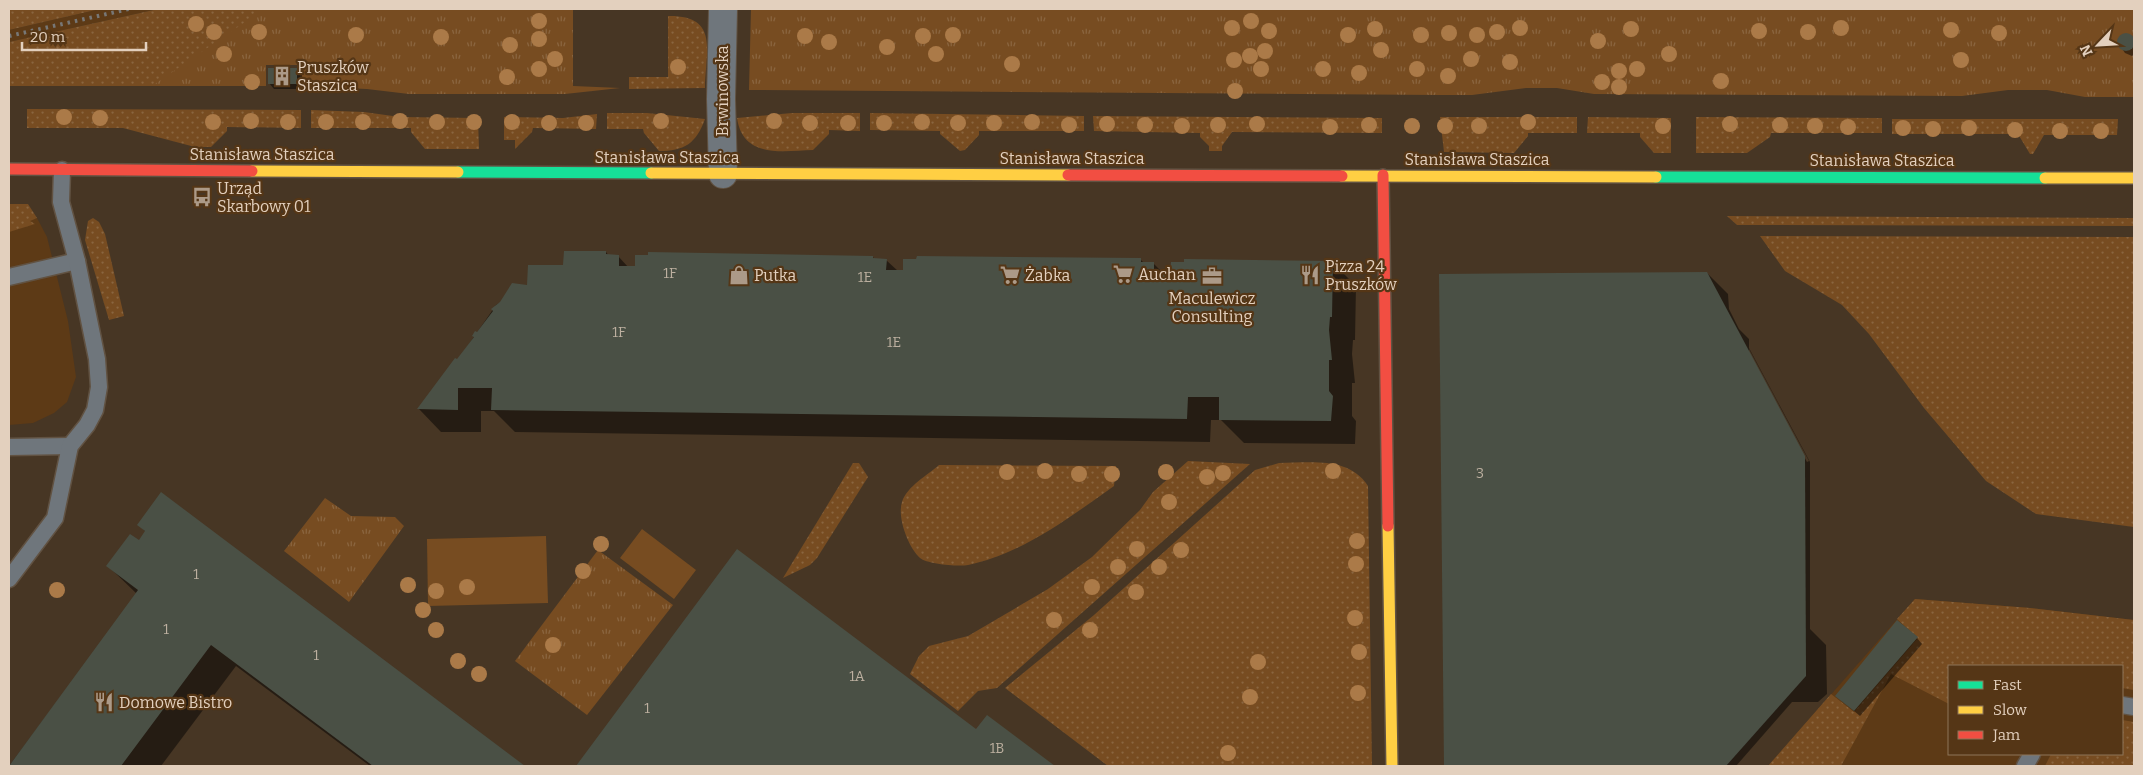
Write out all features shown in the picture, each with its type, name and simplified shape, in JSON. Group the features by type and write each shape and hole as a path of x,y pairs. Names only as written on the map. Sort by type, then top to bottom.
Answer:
{"street":[{"name":"Brwinowska","path":"723,9 720,99 723,174"},
{"name":"Stanisława Staszica","path":"9,169 723,174 2134,178"},
{"path":"1383,175 1389,453 1392,766"}],"lane":[{"path":"9,579 55,518 70,446 88,425 96,410 99,387 97,359 77,261 61,202 62,170"},
{"path":"9,277 77,261"},
{"path":"9,447 70,446"}],"shaded area":[{"path":"100,9 158,9 9,42 9,30"},
{"path":"37,218 47,237 68,321 76,377 67,402 54,413 33,423 9,425 9,221"},
{"path":"1915,599 2030,608 2134,620 2134,766 1768,766"}],"green space":[{"path":"9,9 100,9 9,30"},
{"path":"158,9 504,9 300,86 300,65 266,65 266,86 9,86 9,42"},
{"path":"264,9 573,9 573,86 620,88 565,94 409,94 367,89 300,86 300,65 266,65 266,86 152,86"},
{"path":"751,9 2134,9 2134,97 2085,97 2047,90 2008,90 1962,96 1594,94 1557,88 1526,88 1472,95 749,90"},
{"path":"668,16 684,17 695,21 702,28 706,37 707,48 705,88 629,89 629,77 668,77"},
{"path":"27,109 301,110 301,128 227,127 227,131 211,147 195,147 123,128 27,128"},
{"path":"311,110 364,112 400,117 478,118 479,149 425,149 411,132 411,128 311,128"},
{"path":"607,113 647,113 705,119 698,135 688,144 675,150 659,151 644,133 643,129 607,129"},
{"path":"792,113 860,113 860,131 829,130 829,134 813,150 766,150 747,140 741,131 737,118"},
{"path":"870,113 1084,116 1084,131 979,131 979,135 965,150 960,151 940,134 940,131 870,130"},
{"path":"597,114 596,129 533,128 532,132 515,149 515,140 504,140 504,117 563,118"},
{"path":"1093,116 1382,118 1382,133 1232,132 1222,146 1222,151 1209,151 1209,146 1200,137 1200,133 1094,131"},
{"path":"1440,117 1577,117 1577,133 1528,133 1528,136 1514,153 1444,152"},
{"path":"1588,117 1671,118 1671,153 1654,153 1640,137 1640,133 1587,133"},
{"path":"1696,117 1882,118 1882,133 1771,133 1770,137 1747,153 1696,153"},
{"path":"1892,119 2118,119 2117,135 2044,135 2033,154 2030,154 2018,134 1892,134"},
{"path":"9,204 28,204 37,218 30,221 35,224 9,232"},
{"path":"1727,216 2134,218 2134,226 1737,225"},
{"path":"93,218 99,222 105,234 124,316 109,320 85,240 88,221"},
{"path":"1760,236 2134,237 2134,527 2036,514 1986,481 1924,408 1869,334 1842,305 1785,271"},
{"path":"1188,461 1250,464 997,688 978,691 958,711 910,674 919,656 929,646 968,636 1048,589 1092,557 1140,510 1153,492"},
{"path":"1316,462 1340,466 1360,476 1368,486 1372,766 1108,766 1005,688 1094,615 1255,470 1279,463"},
{"path":"853,463 859,463 868,477 817,558 810,565 783,578"},
{"path":"939,465 1116,466 1114,486 1045,533 988,560 957,566 936,563 920,558 911,547 902,523 902,502 908,491"},
{"path":"325,498 351,516 395,517 404,526 349,602 284,551"},
{"path":"642,529 696,570 674,599 620,558"},
{"path":"546,536 548,603 428,606 427,539"},
{"path":"598,550 673,605 587,715 515,661"},
{"path":"1915,599 2030,608 2134,620 2134,690 2123,688 2123,665 1948,665 1948,703 1891,674 1841,766 1768,766 1831,694 1854,712 1918,638 1897,619"},
{"path":"2123,720 2134,722 2134,766 2045,766 2050,755 2123,755"}],"building":[{"path":"2126,33 2132,36 2135,42 2132,48 2126,51 2120,48 2117,42 2120,36"},
{"name":"Pruszków Staszica","path":"268,68 297,68 297,84 268,84"},
{"path":"564,251 606,251 606,254 619,255 619,266 635,266 635,255 648,255 648,252 873,256 873,258 887,259 886,270 903,270 903,259 916,259 917,256 1141,258 1141,262 1154,262 1154,273 1170,273 1171,262 1184,262 1184,259 1333,261 1332,317 1330,317 1329,330 1332,360 1329,360 1329,391 1333,396 1331,421 1219,420 1219,397 1188,397 1187,419 491,410 492,388 458,388 458,410 417,409 455,358 457,359 474,337 472,336 475,331 477,332 493,311 491,309 500,302 512,283 527,285 528,265 563,265"},
{"path":"1707,272 1805,456 1806,676 1726,766 1444,766 1439,274"},
{"path":"161,492 525,766 373,766 211,645 121,766 9,766 138,590 106,566 130,534 139,540 145,531 137,525"},
{"path":"737,549 976,729 987,715 1055,766 576,766"},
{"path":"1897,620 1918,637 1854,711 1835,696"}],"railway":[{"path":"9,36 129,9"}],"traffic: fast":[{"path":"458,172 651,173"},
{"path":"1656,177 2045,178"}],"traffic: slow":[{"path":"252,171 458,172"},
{"path":"651,173 1068,175"},
{"path":"1342,176 1656,177"},
{"path":"2045,178 2134,178"},
{"path":"1388,526 1392,766"}],"traffic: jam":[{"path":"9,169 252,171"},
{"path":"1068,175 1342,176"},
{"path":"1383,175 1388,526"}],"place":[{"name":"Pruszków Staszica","path":"282,76"},
{"name":"Urząd Skarbowy 01","path":"202,197"},
{"name":"Auchan","path":"1123,274"},
{"name":"Putka","path":"739,275"},
{"name":"Żabka","path":"1010,275"},
{"name":"Pizza 24 Pruszków","path":"1310,275"},
{"name":"Maculewicz Consulting","path":"1212,276"},
{"name":"Domowe Bistro","path":"104,702"}]}
